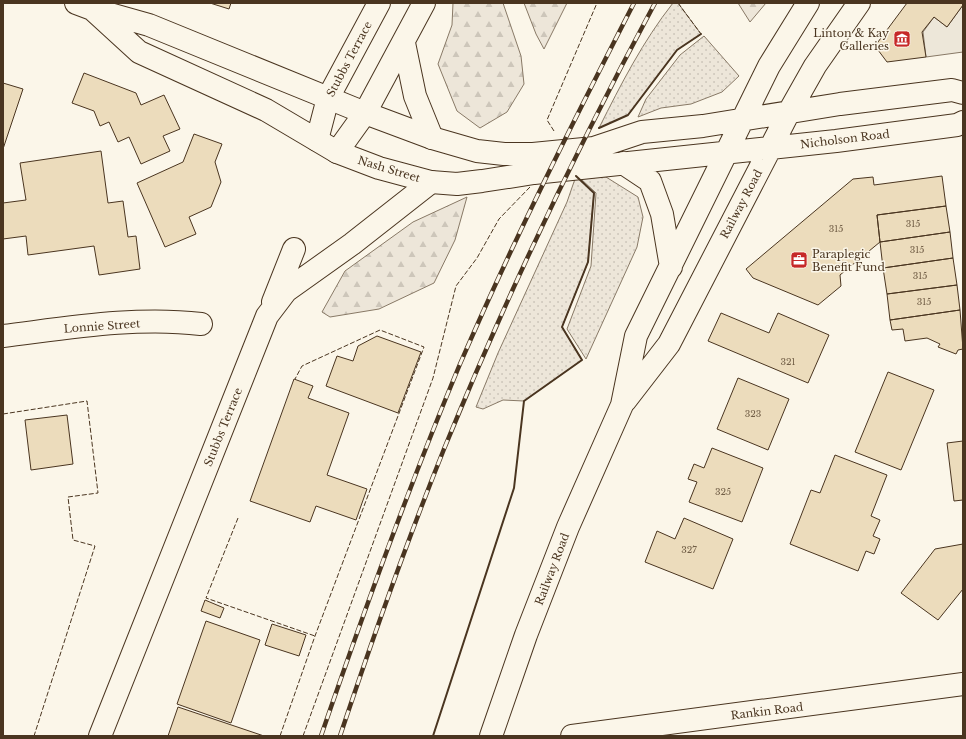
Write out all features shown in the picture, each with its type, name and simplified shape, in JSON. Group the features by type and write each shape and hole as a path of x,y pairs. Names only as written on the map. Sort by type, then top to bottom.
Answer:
{"main road":[{"path":"337,152 365,114 424,3"},
{"name":"Railway Road","path":"491,736 526,635 568,527 622,405 636,336 769,66 808,3"},
{"name":"Railway Road","path":"622,405 669,344 789,112 815,66 859,3"},
{"name":"Nash Street","path":"84,6 149,25 365,114 432,138 477,151 504,154 533,154 594,148 642,132 742,119"},
{"name":"Nash Street","path":"84,6 139,52 266,110 337,152 379,168 431,182 458,184 470,183 534,173 726,154"},
{"name":"Stubbs Terrace","path":"317,140 328,98 375,6"},
{"path":"404,43 415,96 432,138"},
{"path":"742,119 840,104 952,90 963,93"},
{"name":"Nicholson Road","path":"726,154 950,126 963,122"},
{"path":"623,163 650,181 662,214 671,267"},
{"name":"Stubbs Terrace","path":"100,736 267,316 286,292 352,244 431,182"},
{"path":"267,316 294,249"},
{"name":"Lonnie Street","path":"3,336 95,324 181,321 201,324"},
{"name":"Rankin Road","path":"572,736 963,684"}],"green space":[{"path":"453,3 503,3 521,56 524,84 507,112 480,128 457,111 438,64 452,25"},
{"path":"524,3 567,3 544,49 536,34"},
{"path":"673,3 678,3 701,34 677,50 628,115 599,128 642,48"},
{"path":"738,3 766,3 750,22"},
{"path":"704,36 739,76 722,92 691,104 661,108 638,117 646,99 680,55"},
{"path":"583,175 606,177 638,197 643,217 637,247 586,359 567,329 591,266 596,193 581,179"},
{"path":"576,176 594,193 588,262 562,327 582,360 524,401 503,400 483,409 476,407 498,353 567,202"},
{"path":"467,197 455,240 434,283 379,309 330,317 322,312 345,271 413,222"}],"shaded area":[{"path":"963,5 963,52 926,57 923,32 934,17 947,27"}],"building":[{"path":"210,3 231,3 229,9"},
{"name":"Linton & Kay Galleries","path":"907,3 963,3 963,5 947,27 934,17 922,32 926,57 887,62 875,46"},
{"path":"84,73 136,93 141,105 164,95 180,129 163,136 170,151 141,164 129,137 118,142 109,122 100,126 94,111 72,103"},
{"path":"3,83 23,89 3,149"},
{"path":"194,134 222,144 215,162 221,182 211,207 189,217 196,234 165,247 137,183 183,162"},
{"path":"101,151 108,203 123,201 128,237 136,236 140,269 99,275 94,246 28,255 26,236 3,239 3,203 26,200 20,163"},
{"path":"942,176 946,206 877,215 880,242 840,275 841,286 818,305 753,278 746,269 853,179 873,177 874,185"},
{"path":"946,206 950,232 880,242 877,215"},
{"path":"950,232 953,258 883,268 880,242"},
{"path":"953,258 957,285 887,294 883,268"},
{"path":"957,285 960,310 890,320 887,294"},
{"path":"960,310 963,349 958,350 956,354 938,347 940,344 927,338 905,341 903,329 892,330 890,320"},
{"path":"721,313 769,333 778,313 829,335 808,383 708,341"},
{"path":"377,336 421,352 398,413 326,386 337,356 353,361 358,346"},
{"path":"888,372 934,390 901,470 855,452"},
{"path":"738,378 789,399 768,450 717,429"},
{"path":"294,379 313,386 308,398 349,413 327,475 367,489 356,520 316,506 310,522 250,501"},
{"path":"67,415 73,464 31,470 25,420"},
{"path":"963,441 963,500 954,501 947,443"},
{"path":"712,448 763,468 742,522 689,502 697,482 688,479 694,464 704,468"},
{"path":"835,455 887,475 871,516 880,520 873,536 880,539 874,554 866,551 858,571 790,544 811,490 820,493"},
{"path":"684,518 733,539 713,589 645,562 657,531 675,539"},
{"path":"963,544 963,589 938,620 901,593 935,549"},
{"path":"205,600 224,608 220,618 201,611"},
{"path":"206,621 260,640 231,723 177,704"},
{"path":"272,624 306,635 299,656 265,645"},
{"path":"178,707 264,736 168,736"}],"railway":[{"path":"321,736 388,549 460,364 501,272 544,182 634,3"},
{"path":"340,736 403,556 444,449 492,336 517,279 570,168 655,3"}],"fence":[{"path":"554,131 547,120 597,3"},
{"path":"678,3 701,34"},
{"path":"303,736 433,378 456,286 477,258 499,219 530,187"},
{"path":"280,736 315,636 424,347 380,330 302,366 295,379"},
{"path":"3,414 87,401 98,493 68,497 73,540 95,546 34,736"},
{"path":"238,518 206,598 315,636"}],"wall":[{"path":"599,128 628,115 677,50 701,34"},
{"path":"433,736 514,488 524,401 582,360 562,327 588,262 594,193 576,176"}],"place":[{"name":"Linton & Kay Galleries","path":"902,39"},
{"name":"Paraplegic Benefit Fund","path":"799,260"}]}
